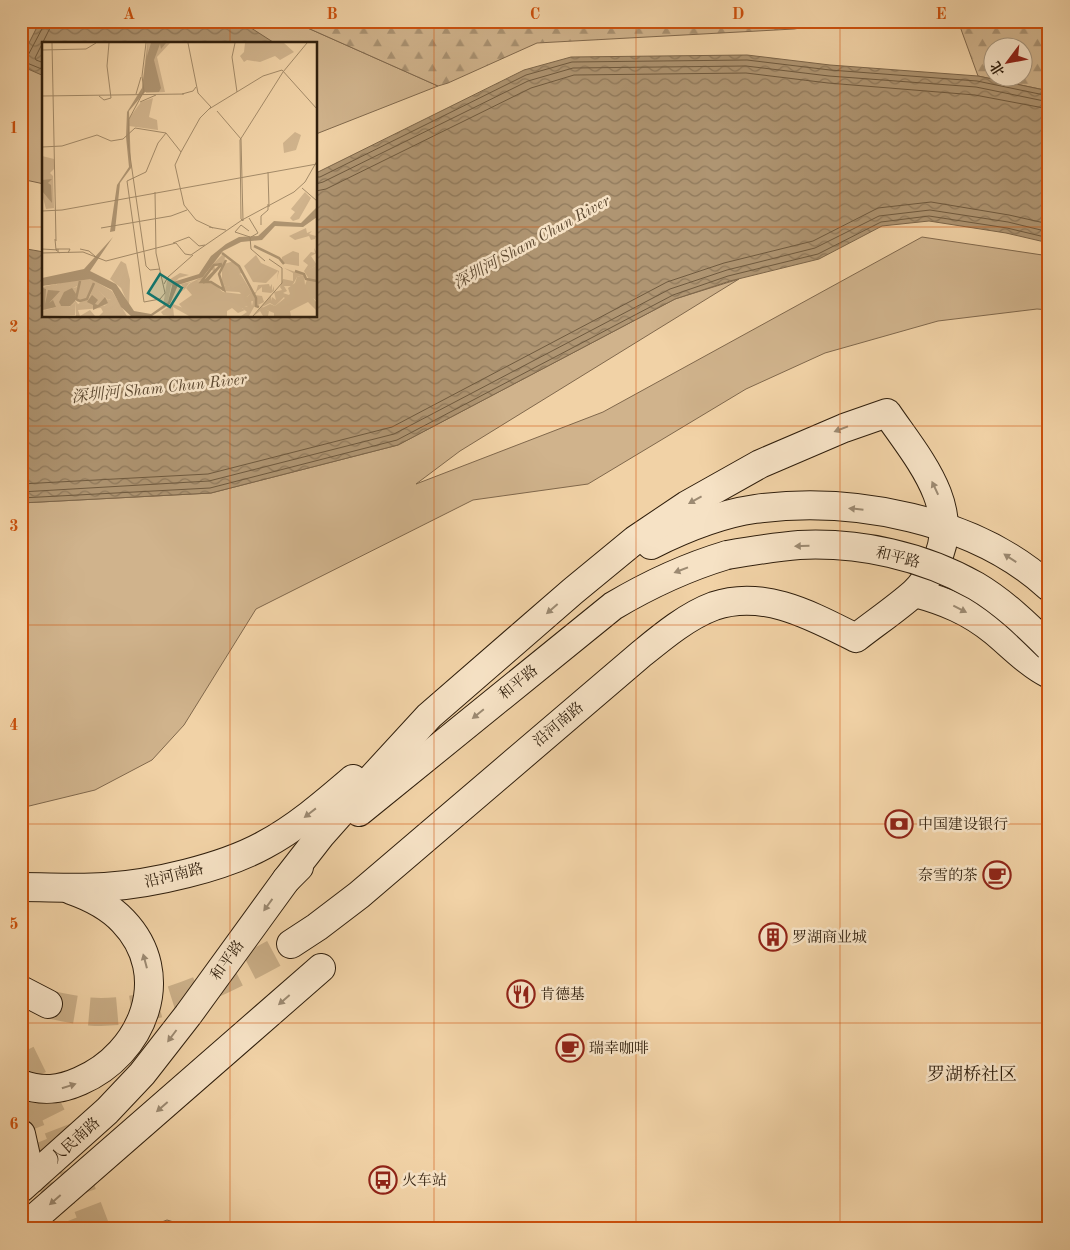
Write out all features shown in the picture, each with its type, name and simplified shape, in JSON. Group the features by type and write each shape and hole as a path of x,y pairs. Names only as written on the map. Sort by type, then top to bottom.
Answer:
{"main road":[{"path":"286,880 353,798 429,716 635,540 695,500 760,464 844,428 887,413 933,483 942,504 945,529 940,553 929,576 914,593 944,601 968,614 1049,674"},
{"path":"573,591 612,565 692,526 753,510 791,506 843,508 899,516 945,529 973,539 1007,555 1049,588"},
{"name":"和平路","path":"107,1112 142,1074 164,1046 286,880 348,821 613,606 643,588 673,574 728,555 766,548 801,545 868,549 902,556 940,568 977,587 1009,610 1049,647"},
{"name":"沿河南路","path":"291,944 359,895 640,655 666,634 693,617 714,606 736,602 763,601 785,606 811,616 856,638 914,593"},
{"path":"429,716 484,679 613,606"},
{"name":"沿河南路","path":"21,888 106,887 146,882 190,872 229,860 263,846 333,796 429,716"},
{"path":"21,1084 34,1089 52,1090 68,1087 103,1069 118,1056 133,1038 144,1017 149,998 148,975 144,955 124,922 111,910 91,897 66,888"},
{"path":"22,1229 321,968"},
{"path":"21,990 48,1004 21,995"},
{"name":"人民南路","path":"26,1184 107,1112"},
{"path":"21,1134 26,1184"}],"green space":[{"path":"21,21 292,21 438,86 318,133 318,42 42,42 42,184 21,179"},
{"path":"292,21 334,21 352,28 361,21 844,21 794,29 537,43 438,86"},
{"path":"958,21 1049,21 1049,91 1032,87 1032,38 982,38 982,77 978,76"},
{"path":"922,237 1049,256 1049,310 1037,309 938,321 825,353 746,389 588,484 473,500 256,609 184,725 152,760 95,790 21,808 21,503 211,493 398,445 675,299 739,279 460,451 416,484 603,412"},
{"path":"167,1220 184,1225 188,1229 150,1229 154,1225"}],"water":[{"path":"40,21 234,21 248,26 273,42 42,42 42,75 21,66 21,59"},
{"name":"深圳河 Sham Chun River","path":"747,55 830,65 978,76 982,77 982,88 1032,87 1049,91 1049,243 1006,233 929,221 882,226 819,259 730,281 675,299 398,445 211,493 21,503 21,248 42,252 42,318 318,318 318,172 524,70 571,57"}],"tunnel":[{"path":"48,1004 81,1011 101,1012 127,1010 152,1005 200,990 291,944"},
{"path":"21,1053 57,1126 96,1229"},
{"path":"21,1104 70,1229"}],"place":[{"name":"中国建设银行","path":"899,824"},
{"name":"奈雪的茶","path":"997,875"},
{"name":"罗湖商业城","path":"773,937"},
{"name":"肯德基","path":"521,994"},
{"name":"瑞幸咖啡","path":"570,1048"},
{"name":"火车站","path":"383,1180"}],"district":[{"name":"罗湖桥社区","path":"972,1074"}]}
